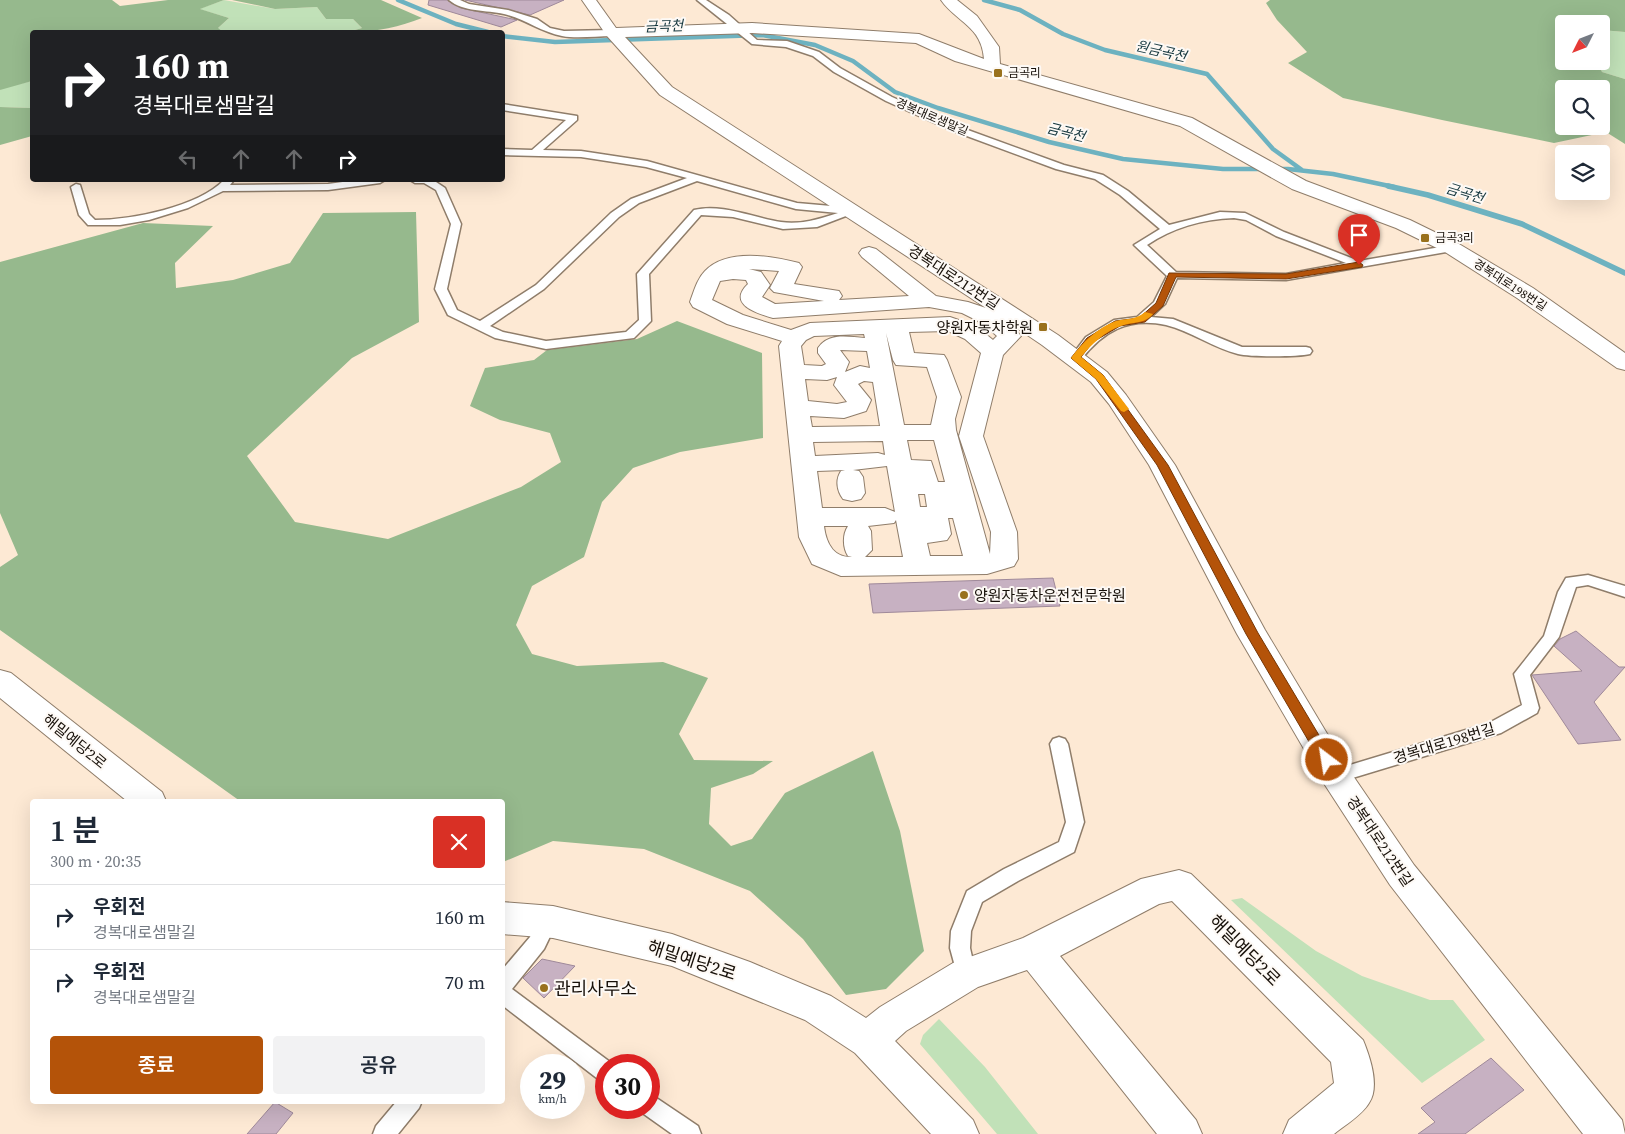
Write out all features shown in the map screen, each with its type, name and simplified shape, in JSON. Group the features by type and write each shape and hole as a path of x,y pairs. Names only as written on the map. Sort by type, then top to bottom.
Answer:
{"street":[{"name":"경복대로212번길","path":"589,0 620,41 666,91 854,211 1014,327 1076,358 1099,377 1162,465 1252,634 1336,776 1402,876 1608,1134"},
{"path":"948,0 972,19 982,33 991,47 992,66"},
{"name":"경복대로198번길","path":"620,41 746,33 918,39 961,58 1186,122 1299,185 1403,224 1452,248 1525,293 1625,363"},
{"path":"860,273 877,259 929,301 968,308 1014,327 1010,336 992,353 989,371 972,422 971,436 1004,532 1004,559 979,565 841,567 822,557 812,537 790,346 798,334 810,330 950,324 968,329 992,353"},
{"path":"796,338 743,323 711,309 701,302 703,291 714,273 733,263 753,261 792,267 780,288 870,301 890,326 904,360 936,360 949,397 943,419 944,432 979,565"},
{"path":"712,276 739,272 754,276 760,285 751,293 751,300 772,311 890,326"},
{"path":"794,372 817,374 833,371 837,367 838,362 829,353 829,348 835,343 855,342 890,326 929,301"},
{"path":"874,499 895,433 884,377 890,326"},
{"path":"798,407 839,411 851,410 858,406 859,400 846,385 846,381 860,374 884,377"},
{"path":"801,435 944,432"},
{"path":"804,464 874,499 918,565"},
{"path":"810,517 874,499"},
{"name":"해밀예당2로","path":"0,681 148,799"},
{"name":"해밀예당2로","path":"868,1040 894,1019 966,975 1034,951 1153,890 1179,886 1349,1053 1355,1090 1303,1134"},
{"name":"해밀예당2로","path":"505,918 547,922 672,950 737,974 818,1008 868,1040 958,1134"},
{"path":"1034,951 1182,1134"}],"lane":[{"path":"453,0 467,6 515,15 534,21 547,30 620,41"},
{"name":"경복대로샘말길","path":"702,0 755,42 787,44 816,54 837,70 889,99 951,127 1060,167 1099,177 1124,193 1167,229"},
{"path":"505,107 574,118 535,152"},
{"path":"505,152 581,154 628,161 796,206 854,211"},
{"path":"481,326 540,287 615,215 635,201 697,178"},
{"path":"76,187 84,215 92,223 112,224 138,221 172,212 226,184 328,187 365,182"},
{"path":"430,182 440,188 456,224 441,289 452,312 499,335 546,345 630,335 645,321 643,274 698,212 733,214 783,226 817,224 854,211"},
{"path":"1359,265 1338,254 1279,233 1246,216 1225,215 1179,224 1152,235 1140,245 1172,275 1286,277 1359,265 1452,248"},
{"path":"1141,320 1160,304 1172,275"},
{"path":"1076,358 1090,340 1118,323 1141,320 1169,322 1240,351 1306,351"},
{"name":"경복대로198번길","path":"1336,776 1495,728 1531,708 1522,674 1547,646 1557,623 1564,594 1571,582 1588,580 1625,592"},
{"path":"966,975 960,948 961,931 974,897 1010,875 1067,847 1075,822 1059,744"},
{"path":"505,982 537,943 547,922"},
{"path":"505,995 595,1064"},
{"path":"384,1134 408,1104"},
{"path":"660,1115 676,1130"}],"green space":[{"path":"0,0 112,0 120,6 168,0 224,0 200,9 229,18 218,28 220,30 30,30 30,82 0,90"},
{"path":"224,0 275,9 317,7 326,19 353,19 362,28 355,30 219,30 217,29 229,18 199,9"},
{"path":"232,0 381,0 422,18 385,29 355,30 362,28 353,19 326,19 317,7 275,9"},
{"path":"1270,0 1625,0 1625,32 1610,31 1610,15 1555,15 1555,70 1601,70 1602,72 1625,79 1625,144 1610,135 1610,80 1555,80 1555,135 1592,135 1554,143 1343,98 1288,63 1307,52 1277,20 1266,3"},
{"path":"1610,31 1625,32 1625,79 1602,72 1601,70 1610,70"},
{"path":"30,81 30,108 0,107 0,90"},
{"path":"0,107 30,108 30,137 0,145"},
{"path":"416,212 419,322 352,358 247,456 295,522 388,539 521,487 561,462 550,433 500,420 470,406 485,368 534,360 547,350 637,339 677,321 762,353 763,438 680,452 633,468 602,502 584,557 532,586 516,625 532,654 577,666 663,662 708,678 679,734 694,760 773,761 753,774 711,788 709,824 731,846 752,839 785,793 873,751 900,831 924,951 886,989 846,995 803,939 750,891 644,849 553,841 505,861 505,799 237,799 0,630 0,567 18,555 0,513 0,262 143,223 213,226 175,263 176,288 233,280 290,263 323,213"},
{"path":"1242,898 1316,951 1362,976 1430,1000 1453,1000 1485,1040 1422,1083 1231,900"},
{"path":"939,1019 985,1067 1038,1134 997,1134 920,1044 923,1035"}],"building":[{"path":"429,0 447,0 461,8 517,20 501,27 428,5"},
{"path":"465,0 564,0 530,15"},
{"name":"양원자동차운전전문학원","path":"1053,578 1060,606 873,613 869,584"},
{"path":"1576,631 1619,667 1625,667 1594,702 1621,740 1578,744 1532,675 1582,671 1554,646 1560,639"},
{"name":"관리사무소","path":"542,959 575,966 544,998 523,978"},
{"path":"1491,1058 1524,1090 1465,1134 1418,1134 1435,1122 1421,1108"},
{"path":"273,1104 278,1104 293,1113 276,1134 247,1134"}],"waterway":[{"name":"금곡천","path":"398,0 456,24 480,30"},
{"name":"원금곡천","path":"984,0 1020,10 1063,34 1105,50 1207,74 1273,149 1302,170"},
{"name":"금곡천","path":"505,36 555,42 762,35 815,45 853,61 895,92 938,108 1049,142 1123,159 1223,169 1288,169 1333,174 1394,187"},
{"name":"금곡천","path":"1388,186 1428,195 1522,224 1625,273"}],"slow traffic":[{"path":"1124,409 1099,377 1076,358 1090,340 1118,323 1141,320 1149,314"}],"place":[{"name":"금곡리","path":"998,73"},
{"name":"금곡3리","path":"1425,238"},
{"name":"양원자동차학원","path":"1043,327"},
{"name":"양원자동차운전전문학원","path":"964,595"},
{"name":"관리사무소","path":"544,988"}],"route":[{"path":"1327,760 1252,634 1162,465 1118,400 1099,377 1076,358 1090,340 1118,323 1141,320 1160,304 1172,275 1286,277 1359,265"}]}
